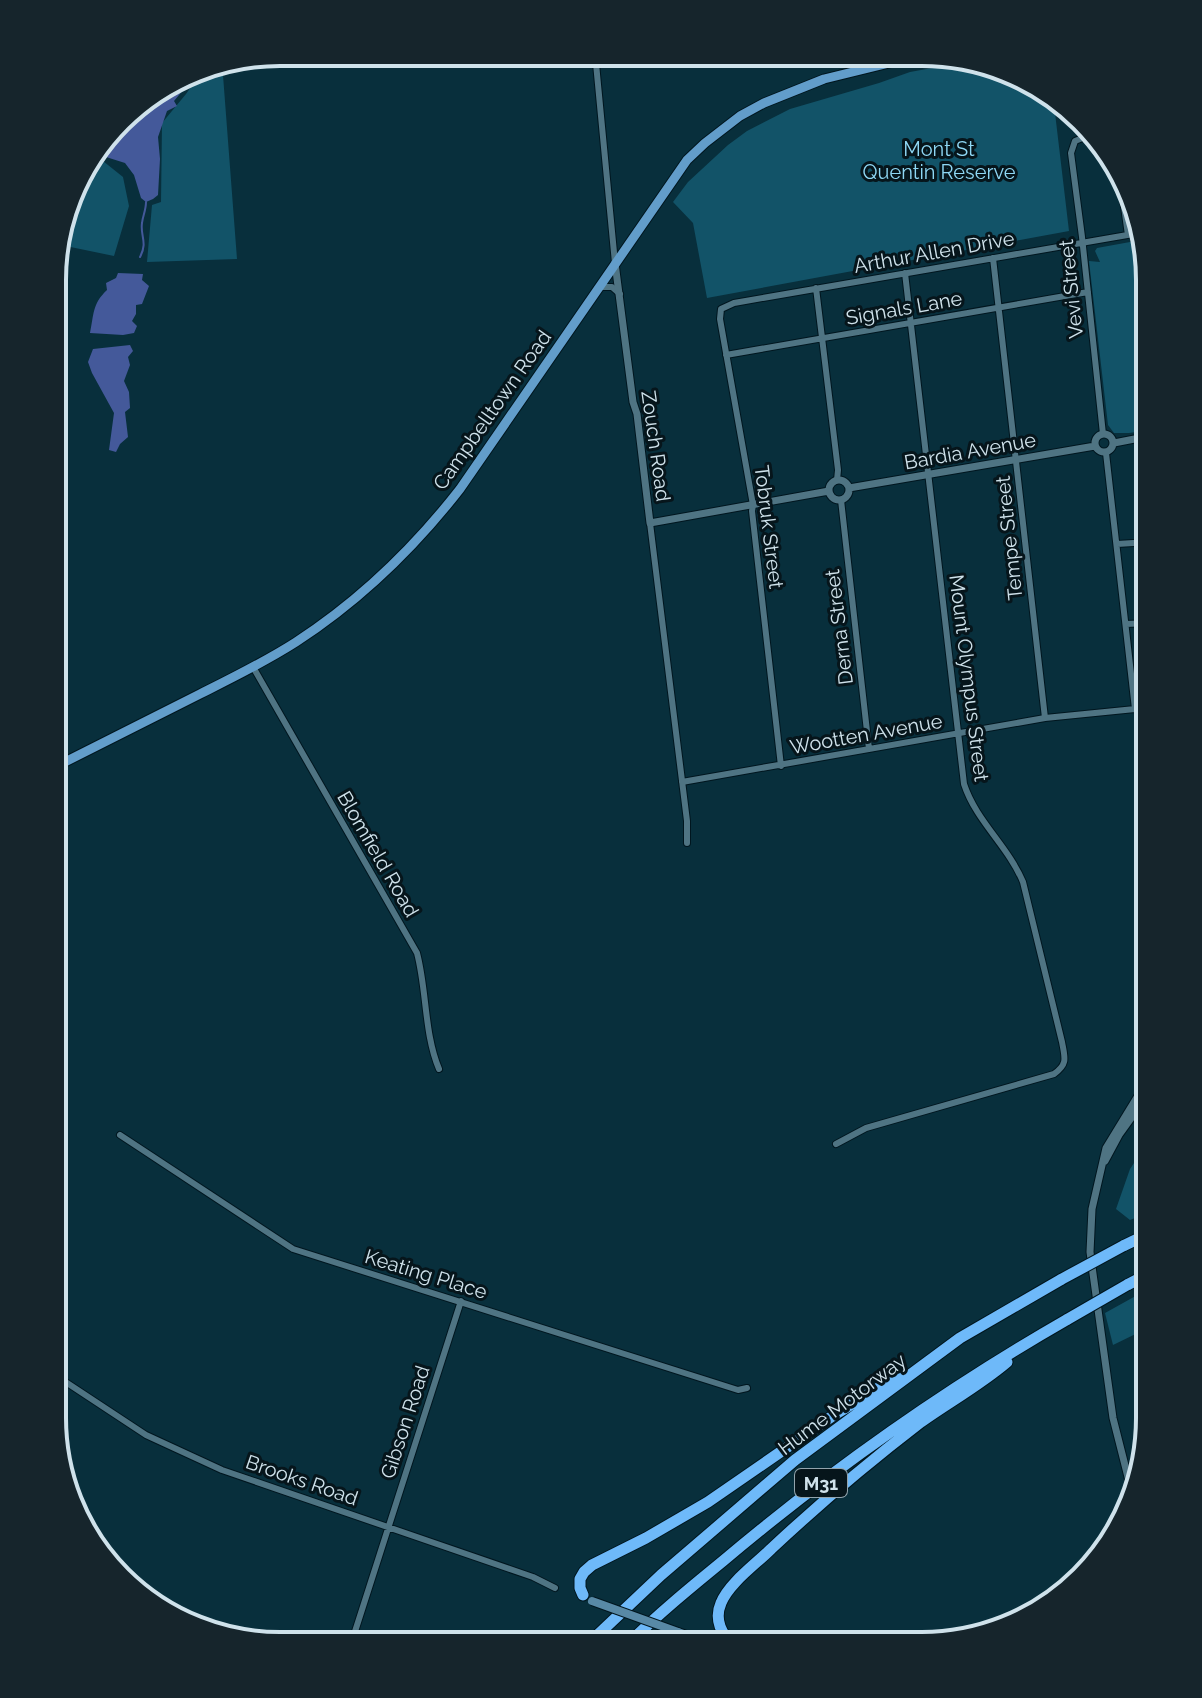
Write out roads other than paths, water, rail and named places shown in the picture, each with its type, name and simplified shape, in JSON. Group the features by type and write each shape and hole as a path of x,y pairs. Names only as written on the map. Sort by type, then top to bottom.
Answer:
{"highway":[{"name":"Hume Motorway","path":"601,1632 672,1565 795,1460 960,1338 1136,1240"},
{"name":"M31","path":"641,1632 776,1516 884,1436 956,1387 1136,1280"},
{"path":"588,1598 580,1588 581,1577 596,1562 646,1538 708,1502 834,1415 960,1338"},
{"path":"723,1632 718,1615 721,1601 734,1584 870,1461 925,1419 993,1374 1031,1341"}],"main road":[{"name":"Campbelltown Road","path":"66,761 253,667 296,642 354,599 443,511 478,465 687,160 740,116 764,103 824,79 877,66"},
{"path":"588,1598 678,1632"}],"street":[{"name":"Zouch Road","path":"596,66 615,263 638,420 687,821 687,843"},
{"name":"Vevi Street","path":"1082,138 1075,141 1071,153 1103,434"},
{"path":"1124,210 1128,235"},
{"name":"Arthur Allen Drive","path":"734,303 1128,235"},
{"name":"Tempe Street","path":"993,258 1045,718"},
{"name":"Mount Olympus Street","path":"836,1144 866,1128 1054,1074 1064,1063 1062,1042 1023,882 1011,858 969,800 964,784 905,273"},
{"path":"599,287 612,287 620,294"},
{"path":"816,288 837,480"},
{"name":"Signals Lane","path":"726,355 1088,292"},
{"name":"Tobruk Street","path":"734,303 721,309 719,314 753,505 781,766"},
{"path":"1103,434 1111,437 1114,443 1106,453 1095,446 1097,437 1103,434"},
{"path":"1114,443 1136,439"},
{"name":"Bardia Avenue","path":"849,488 1095,446"},
{"path":"1106,453 1135,709"},
{"path":"837,480 846,482 849,488 847,497 841,500 834,499 829,491 837,480"},
{"path":"650,523 829,491"},
{"name":"Derna Street","path":"841,500 869,749"},
{"path":"1117,544 1136,543"},
{"path":"1126,624 1136,624"},
{"name":"Blomfield Road","path":"253,667 417,953 433,1053 439,1069"},
{"name":"Wootten Avenue","path":"682,782 1045,718 1135,709"},
{"path":"1128,1476 1113,1418 1090,1252 1095,1188 1106,1148 1136,1098"},
{"path":"1102,1166 1136,1111"},
{"name":"Keating Place","path":"120,1135 293,1249 738,1390 747,1388"},
{"name":"Gibson Road","path":"355,1632 461,1301"},
{"name":"Brooks Road","path":"66,1382 146,1435 222,1470 533,1577 555,1588"}],"water":[{"path":"185,88 174,101 177,106 167,111 158,137 158,195 146,202 141,198 134,175 125,163 106,157 139,119"},
{"path":"118,273 143,274 142,280 149,286 142,304 136,305 132,321 137,326 134,333 90,333 96,305 107,290 106,283 116,278"},
{"path":"130,345 133,351 128,357 130,365 124,381 129,392 130,408 125,412 128,437 116,452 109,450 114,413 88,362 93,349"}],"waterway":[{"path":"140,257 146,202"}],"park label":[{"name":"Mont St Quentin Reserve","path":"939,160"}]}
